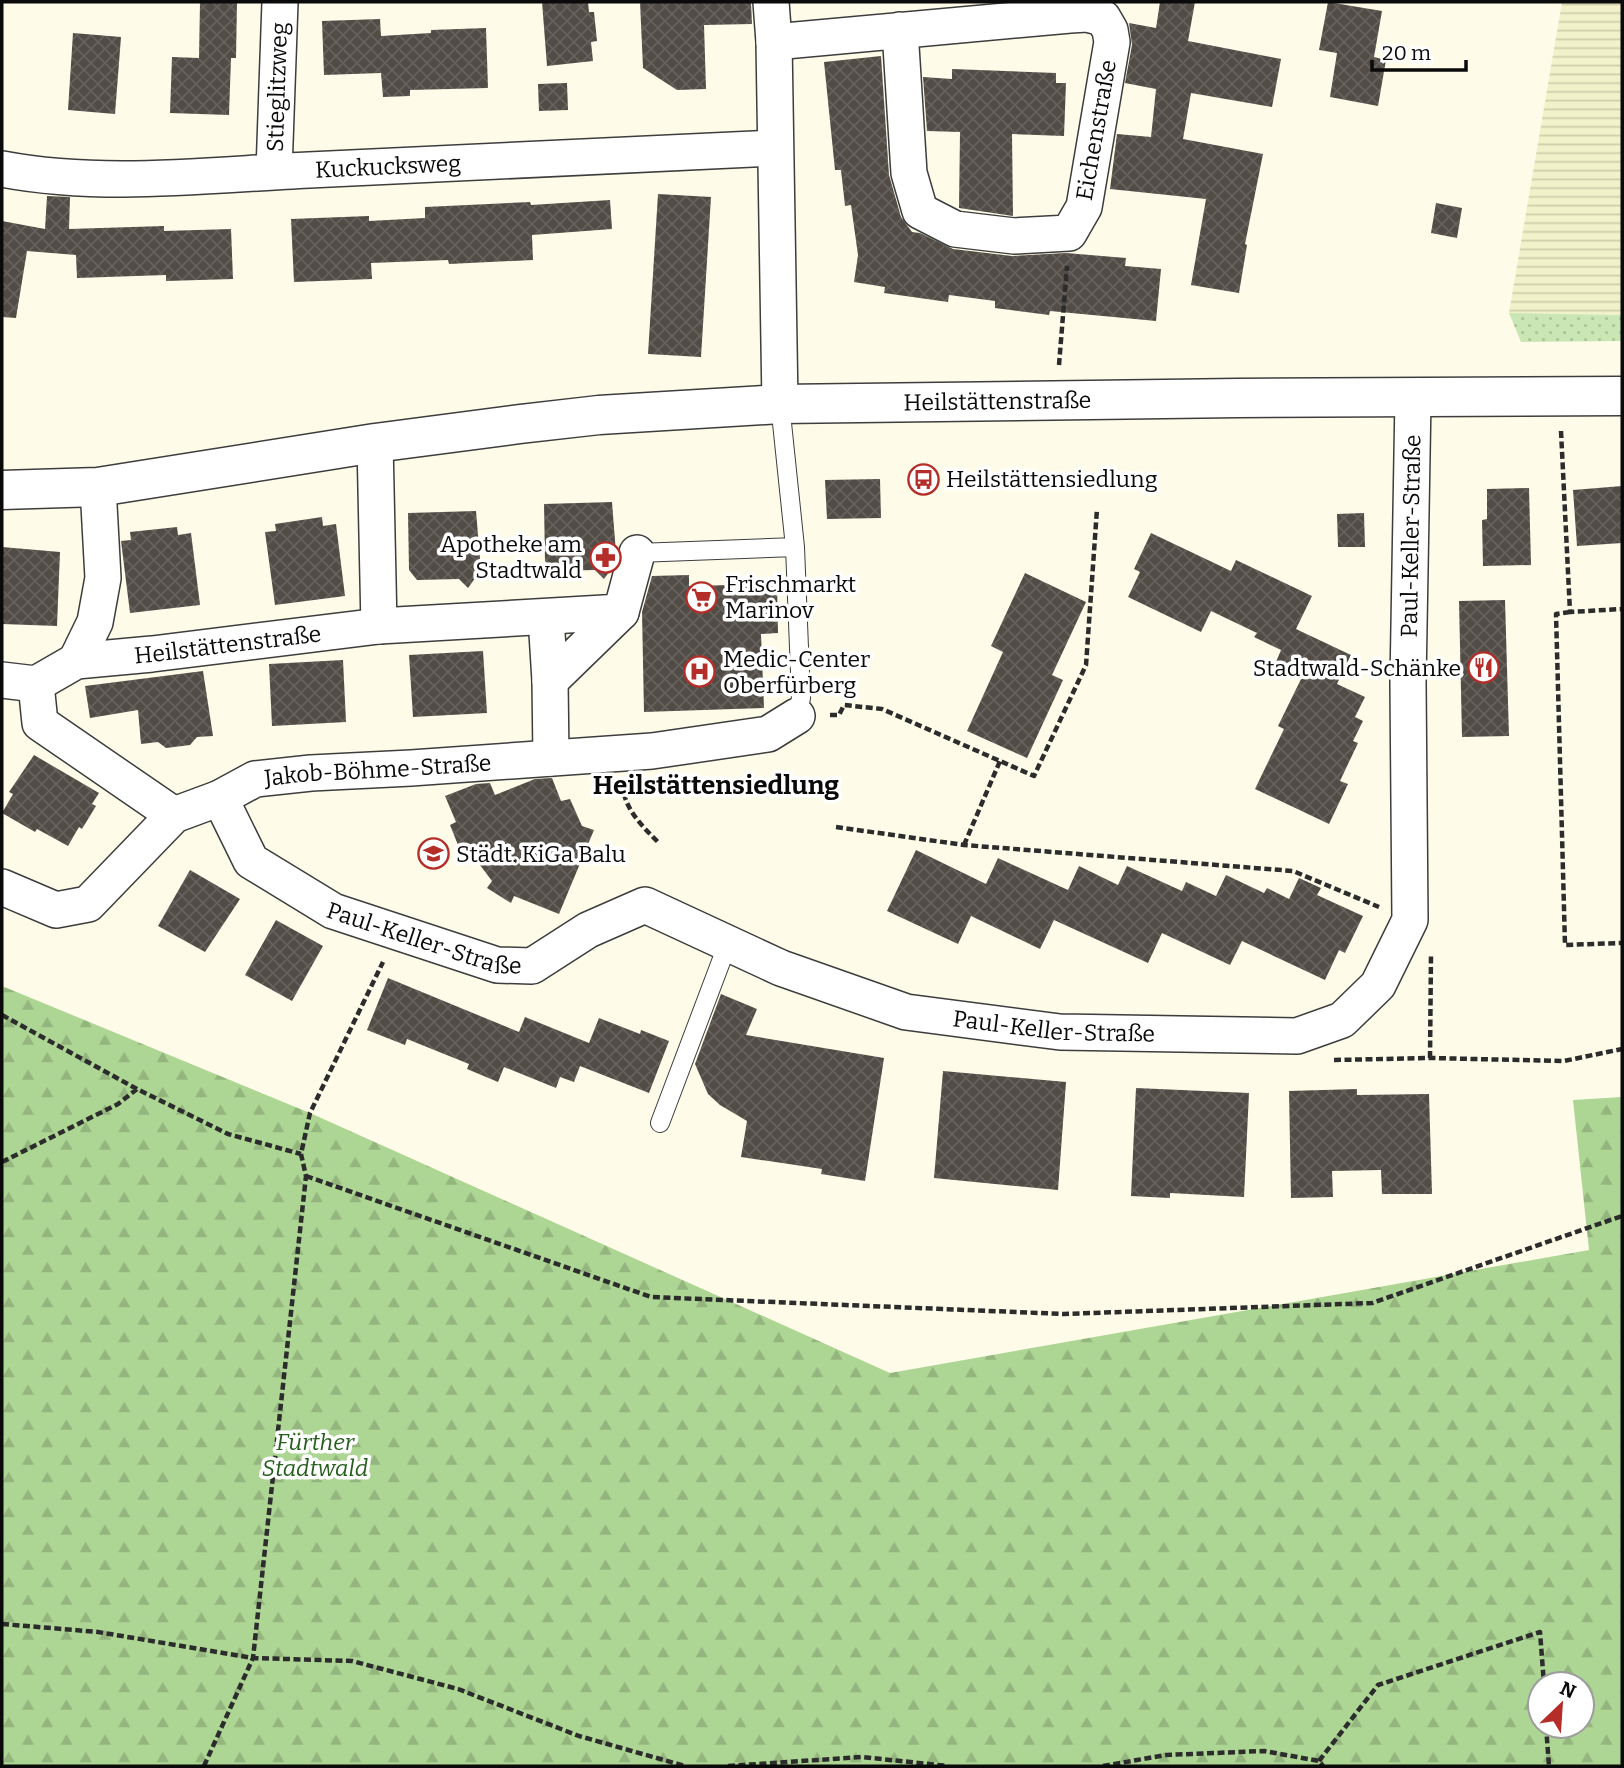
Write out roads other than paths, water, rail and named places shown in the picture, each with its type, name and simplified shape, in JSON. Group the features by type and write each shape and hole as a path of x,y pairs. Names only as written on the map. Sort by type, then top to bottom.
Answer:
{"street":[{"name":"Stieglitzweg","path":"274,172 280,2"},
{"path":"771,2 774,42 780,404"},
{"name":"Eichenstraße","path":"774,42 900,30 1079,15 1102,18 1110,30 1112,42 1084,207 1069,233 1014,236 956,229 920,211 909,173 900,30"},
{"name":"Kuckucksweg","path":"2,169 35,175 151,180 775,148"},
{"name":"Heilstättenstraße","path":"2,490 98,486 375,443 599,415 780,404 1622,396"},
{"name":"Paul-Keller-Straße","path":"220,798 251,861 333,911 497,965 531,965 588,930 645,905 781,968 906,1012 1060,1032 1297,1036 1342,1020 1378,985 1409,920 1408,683 1413,398"},
{"path":"375,443 379,626"},
{"path":"76,661 95,622 103,578 98,486"},
{"path":"550,681 621,612 637,553"},
{"name":"Heilstättenstraße","path":"36,684 76,661 379,626 621,612"},
{"path":"546,617 551,758"},
{"path":"2,680 36,684 40,723 174,815"},
{"name":"Jakob-Böhme-Straße","path":"2,887 56,910 88,904 174,815 220,798 254,779 652,751 768,734 797,716"}],"lane":[{"path":"780,404 796,547 801,698 797,716"},
{"path":"637,553 796,547"},
{"path":"660,1123 728,943"}],"place":[{"name":"Heilstättensiedlung","path":"923,479"},
{"name":"Apotheke am Stadtwald","path":"605,557"},
{"name":"Frischmarkt Marinov","path":"702,597"},
{"name":"Stadtwald-Schänke","path":"1484,668"},
{"name":"Medic-Center Oberfürberg","path":"700,672"},
{"name":"Städt. KiGa Balu","path":"433,854"}],"district":[{"name":"Heilstättensiedlung","path":"716,785"}],"park label":[{"name":"Fürther Stadtwald","path":"315,1455"}]}
